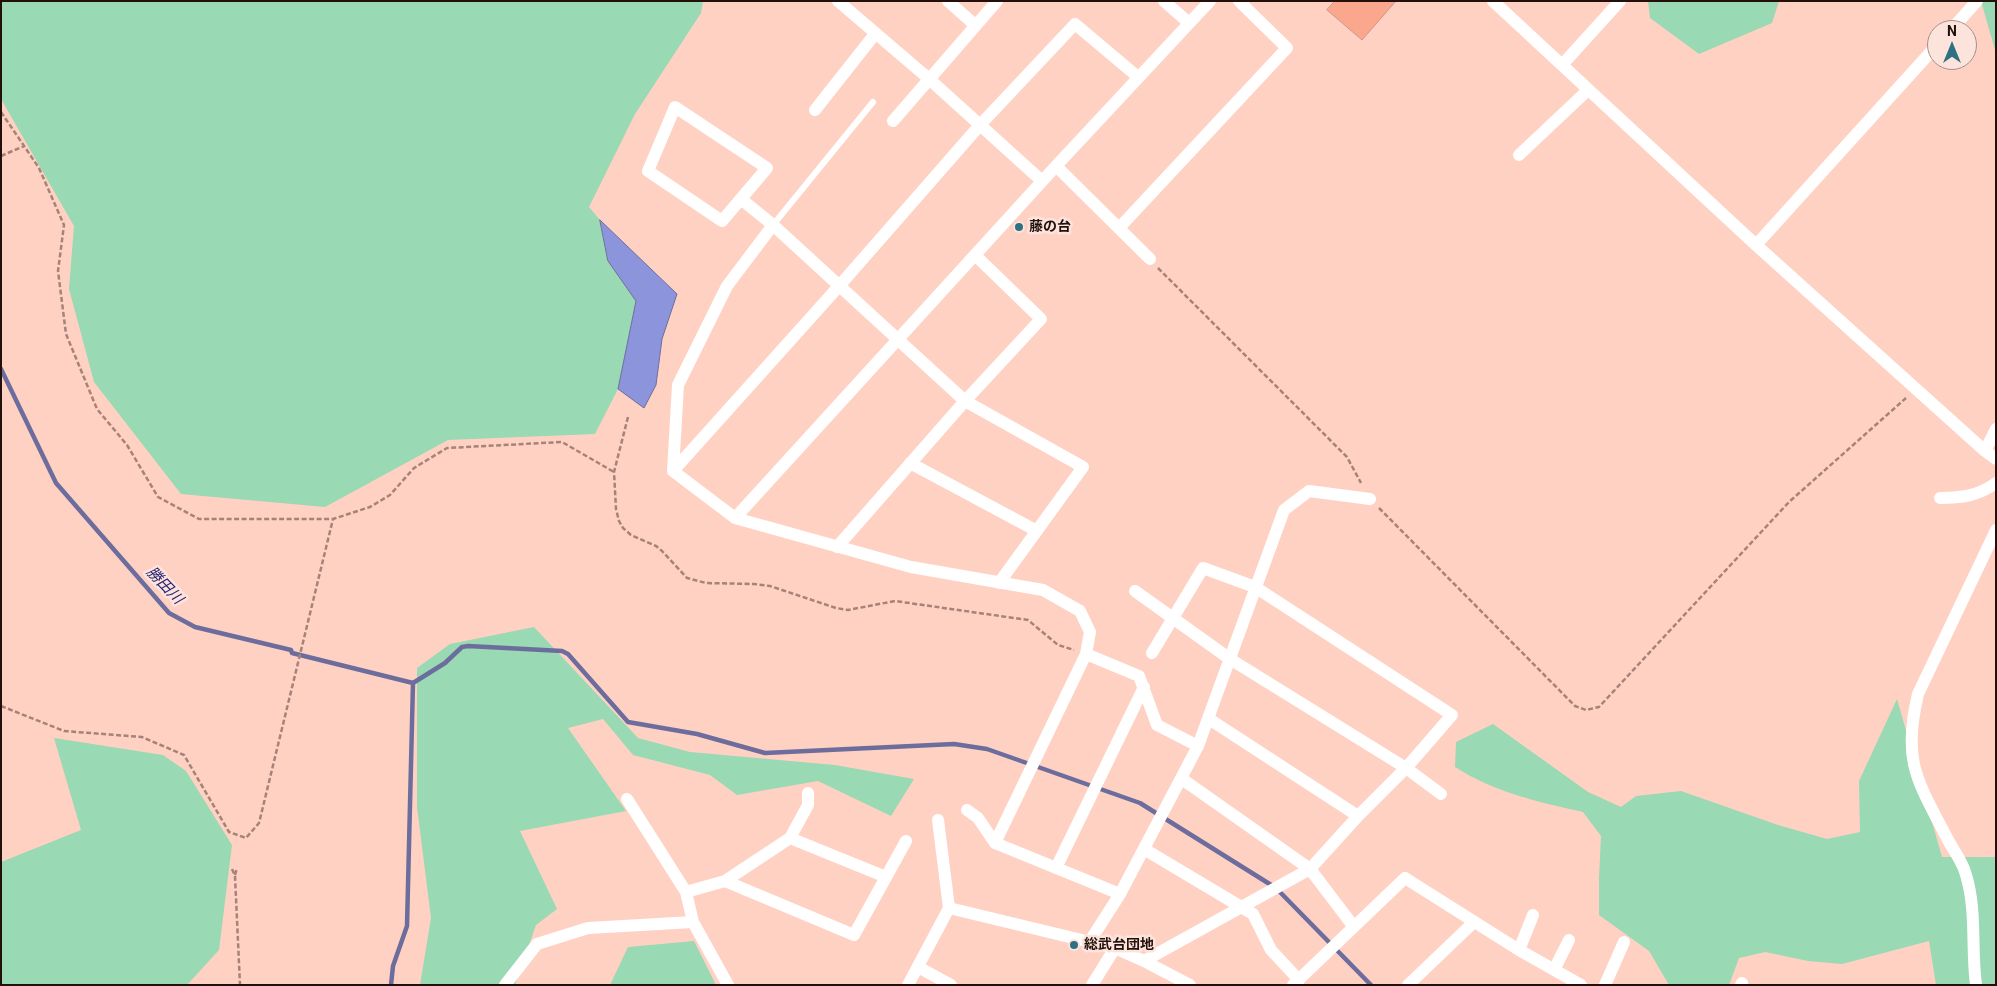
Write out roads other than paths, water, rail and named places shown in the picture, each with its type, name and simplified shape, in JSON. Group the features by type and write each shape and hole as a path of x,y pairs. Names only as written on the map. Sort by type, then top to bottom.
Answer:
{"street":[{"path":"838,1 928,78 1042,182"},
{"path":"948,1 976,25"},
{"path":"893,121 996,1"},
{"path":"1164,1 1189,23"},
{"path":"734,518 1056,166 1210,1"},
{"path":"1118,228 1287,48 1238,1"},
{"path":"1493,1 1756,245 1996,459"},
{"path":"1562,65 1620,1"},
{"path":"1960,20 1977,1"},
{"path":"673,471 980,125 1075,24 1138,77"},
{"path":"815,110 875,34"},
{"path":"1756,245 1927,56"},
{"path":"1519,156 1588,90"},
{"path":"675,106 767,168 741,199 722,221 648,171 675,106"},
{"path":"1056,166 1150,260"},
{"path":"741,199 773,224 965,401 1083,467 999,583"},
{"path":"673,471 678,385 728,286 773,224"},
{"path":"837,547 965,401 1041,319 975,255"},
{"path":"1985,451 1996,429"},
{"path":"910,463 1037,531"},
{"path":"673,471 734,518 911,567 1043,590 1080,611 1090,632 1086,654 995,843"},
{"path":"1940,498 1973,496 1996,483"},
{"path":"1090,942 1120,894 1198,746 1284,510 1308,491 1370,499"},
{"path":"1976,985 1973,903 1966,873 1919,785 1913,764 1910,742 1918,694 1996,530"},
{"path":"1144,960 1310,869 1358,816 1406,768 1452,715 1255,587 1202,568 1152,653"},
{"path":"1135,591 1172,619 1230,658 1406,768 1441,794"},
{"path":"1086,654 1139,676 1157,725 1198,746"},
{"path":"1056,868 1144,687"},
{"path":"1209,720 1358,816"},
{"path":"1182,779 1310,869 1354,927"},
{"path":"686,892 725,880 790,838 808,805 808,793"},
{"path":"627,799 686,892 693,922 728,985"},
{"path":"967,810 978,818 995,843 1120,894"},
{"path":"908,985 949,908 938,820"},
{"path":"790,838 886,877"},
{"path":"725,880 854,935 906,840"},
{"path":"1144,849 1253,914 1271,950 1296,982 1405,878 1518,950 1581,985"},
{"path":"949,908 1115,948 1144,960 1190,985"},
{"path":"1518,950 1533,915"},
{"path":"504,985 537,944 588,928 693,922"},
{"path":"1408,985 1474,922"},
{"path":"1554,970 1569,940"},
{"path":"1605,985 1624,942"},
{"path":"1092,985 1115,948"},
{"path":"918,967 951,985"}],"lane":[{"path":"773,224 873,102"}],"water":[{"path":"600,220 677,294 662,339 656,385 644,408 618,389 636,301 608,261"}],"waterway":[{"name":"勝田川","path":"1,369 56,483 169,613 195,627 291,650 292,653 413,683"},
{"path":"413,683 445,663 462,647 562,651 568,654 628,722 697,734 765,753 954,744 987,749 1140,803 1276,888 1371,985"},
{"path":"391,985 393,966 407,926 413,683"}],"place":[{"name":"藤の台","path":"1019,227"},
{"name":"総武台団地","path":"1074,945"}]}
